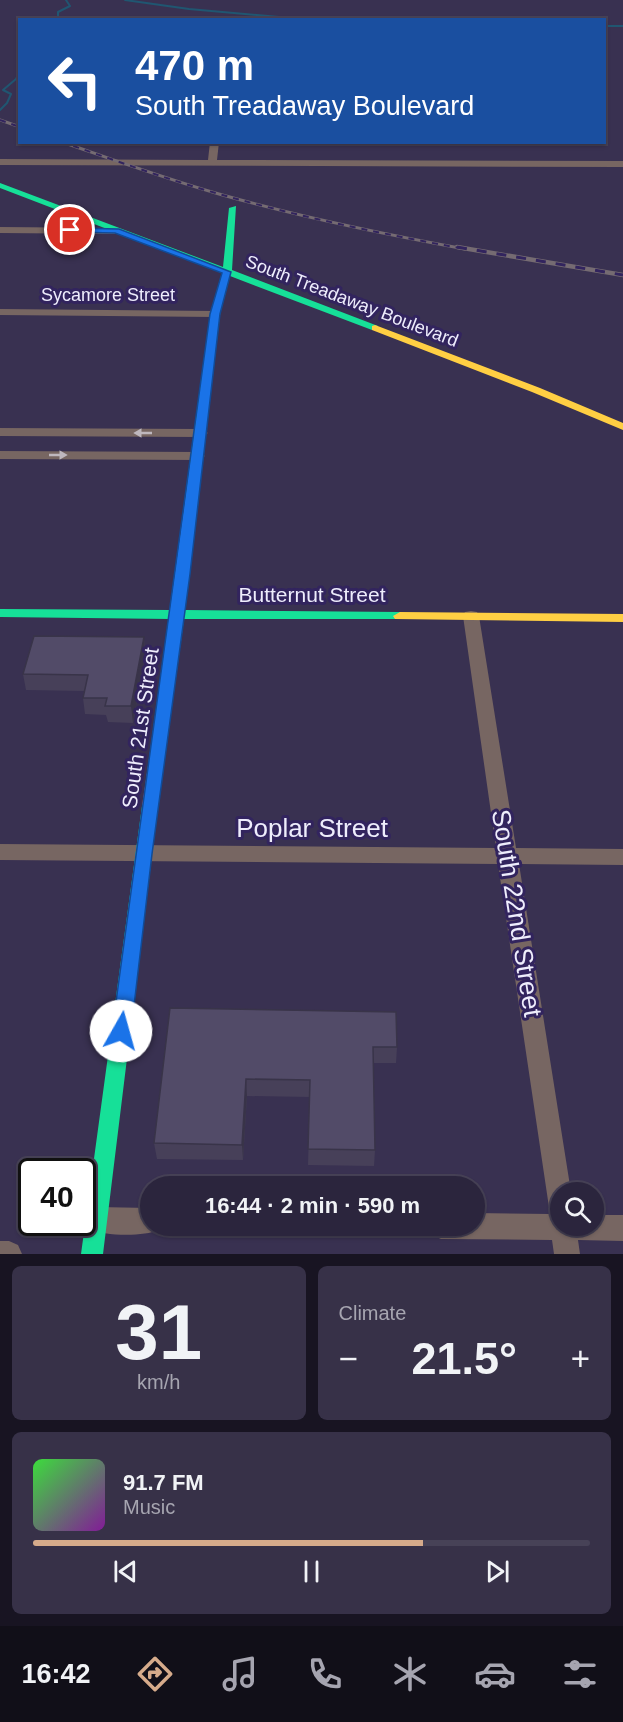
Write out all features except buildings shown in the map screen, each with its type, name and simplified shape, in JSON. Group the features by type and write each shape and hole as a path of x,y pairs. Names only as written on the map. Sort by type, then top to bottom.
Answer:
{"street":[{"path":"212,162 215,144"},
{"path":"0,162 623,164"},
{"name":"South Treadaway Boulevard","path":"0,185 539,391 623,427"},
{"name":"South 21st Street","path":"92,1254 143,854 178,614 215,314 227,272 233,208"},
{"path":"0,230 116,231"},
{"name":"Sycamore Street","path":"0,312 215,314"},
{"path":"0,432 201,433"},
{"path":"0,455 198,456"},
{"name":"Butternut Street","path":"0,613 623,618"},
{"name":"South 22nd Street","path":"471,616 557,1182"},
{"name":"Poplar Street","path":"0,852 623,857"},
{"path":"97,1220 140,1221"},
{"path":"485,1224 550,1222"},
{"path":"604,1226 623,1228"},
{"name":"South 22nd Street","path":"565,1236 567,1254"},
{"path":"0,1254 9,1254"}],"waterway":[{"path":"58,18 58,12 70,6 66,0"},
{"path":"125,0 189,9 291,18"},
{"path":"606,26 623,26"},
{"path":"0,110 7,103 11,94 3,90 18,75"}],"railway":[{"path":"0,120 18,126"},
{"path":"68,144 179,182 249,202 342,225 465,249"},
{"path":"457,247 623,275"}],"traffic: fast":[{"path":"0,185 375,328"},
{"path":"174,641 215,314 227,272 233,208"},
{"path":"0,613 400,616"},
{"path":"92,1254 150,806"}],"traffic: slow":[{"path":"375,328 536,390 623,427"},
{"path":"400,616 623,618"}],"traffic: jam":[{"path":"150,806 174,641"}],"route":[{"path":"70,230 116,231 227,272 215,314 175,637 143,854 121,1031"}]}
